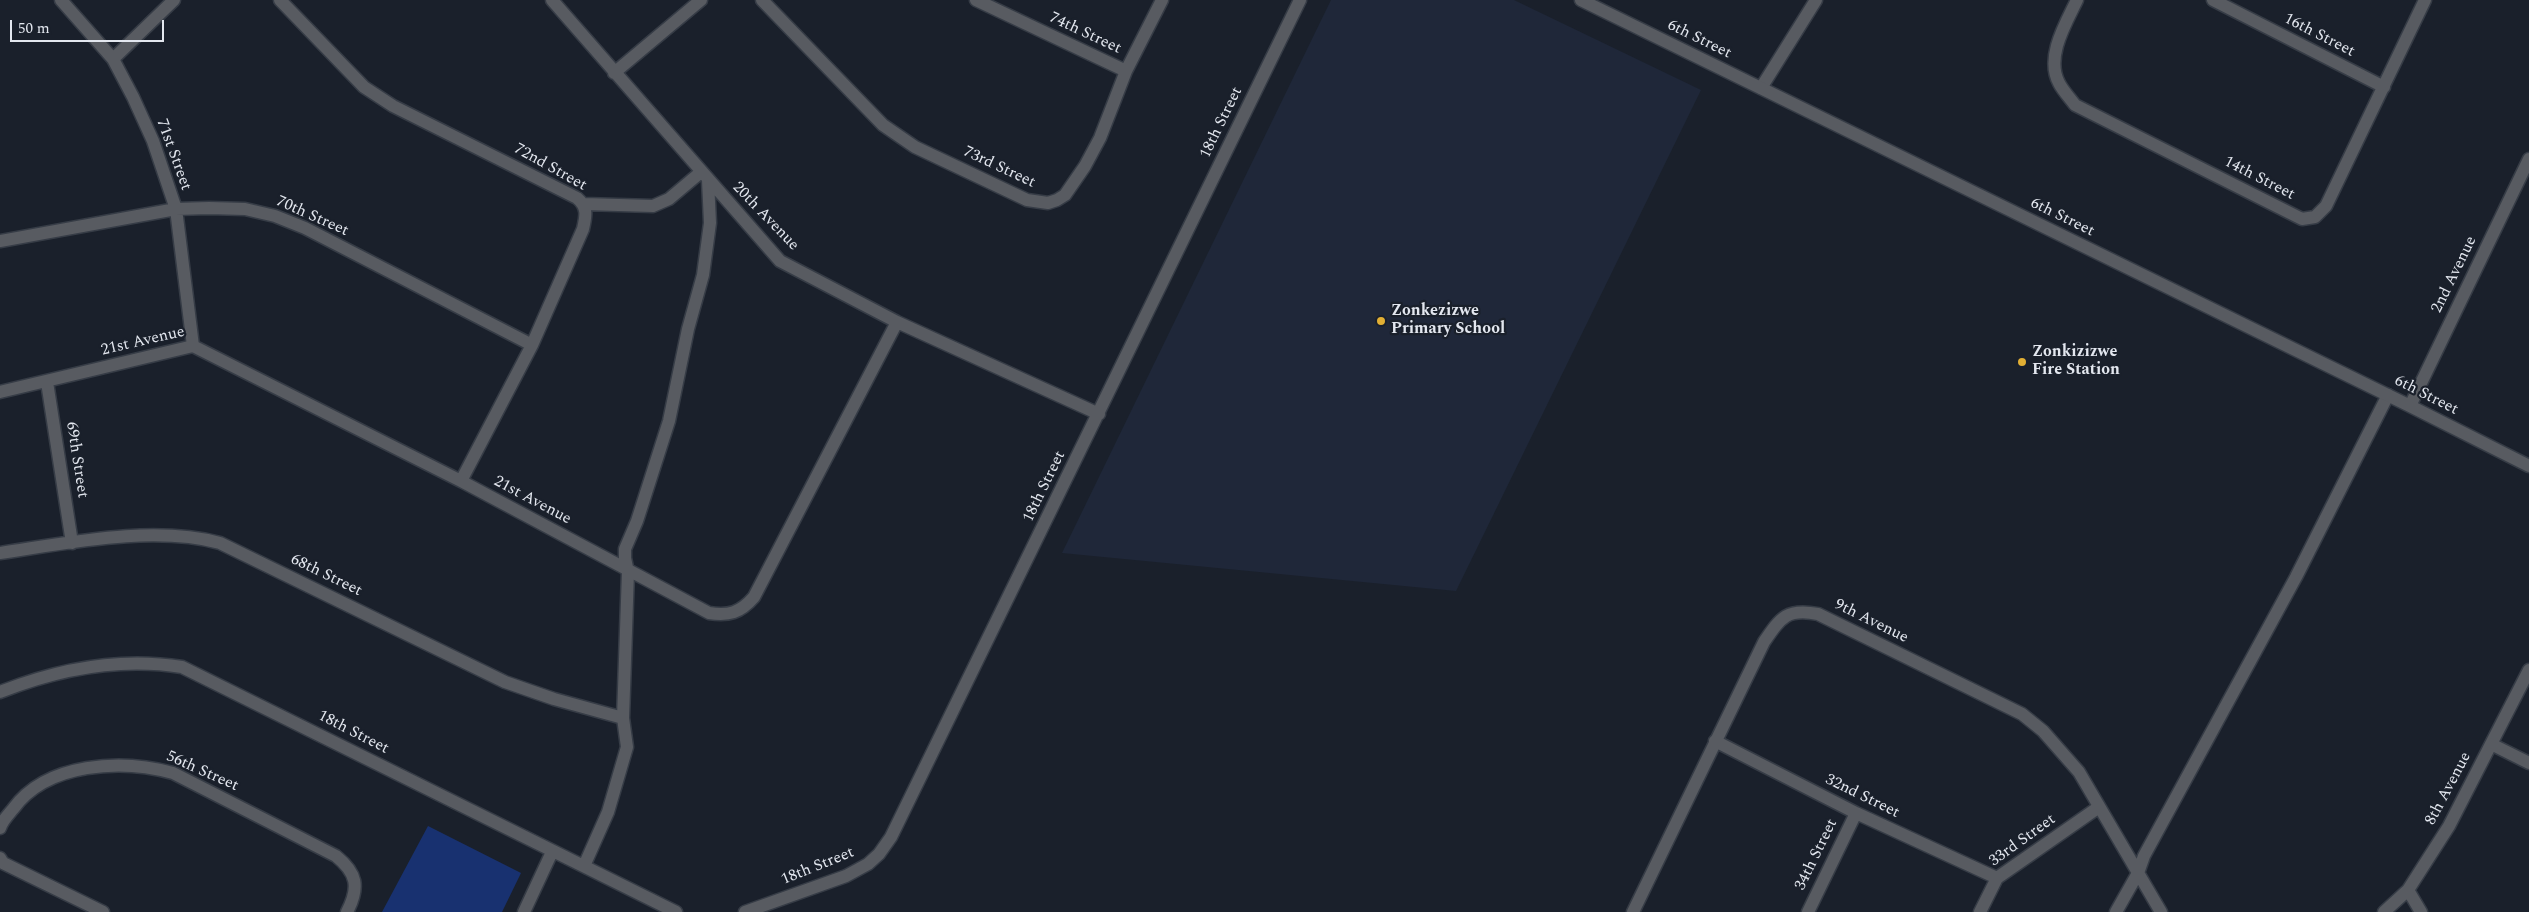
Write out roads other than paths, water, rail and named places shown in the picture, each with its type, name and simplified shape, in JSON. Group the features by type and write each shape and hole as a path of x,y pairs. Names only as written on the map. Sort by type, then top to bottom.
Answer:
{"street":[{"name":"71st Street","path":"61,0 112,59 133,96 153,142 176,209 193,346"},
{"path":"112,59 174,0"},
{"name":"72nd Street","path":"280,0 364,87 393,106 577,198 584,204 586,214 583,229 532,345 460,481"},
{"name":"20th Avenue","path":"552,0 780,261 896,322 1099,414"},
{"path":"614,73 701,0"},
{"name":"73rd Street","path":"762,0 884,126 915,147 1027,200 1038,203 1048,203 1065,196 1085,166 1100,138 1126,71 1162,0"},
{"name":"74th Street","path":"976,0 1126,71"},
{"name":"18th Street","path":"745,912 853,872 868,864 880,854 891,837 1300,0"},
{"name":"6th Street","path":"1580,0 2388,395 2529,466"},
{"path":"1761,88 1816,0"},
{"name":"14th Street","path":"2077,0 2061,36 2054,69 2058,82 2075,105 2302,219 2315,217 2326,206 2425,0"},
{"name":"16th Street","path":"2213,0 2384,87"},
{"name":"2nd Avenue","path":"2410,406 2529,159"},
{"path":"584,204 652,206 669,199 705,176 710,223 708,254 688,329 669,421 637,521 625,549 628,572 623,718 627,747 608,812 584,866"},
{"name":"70th Street","path":"0,241 176,209 245,209 275,216 305,228 532,345"},
{"name":"21st Avenue","path":"0,392 193,346 460,481 708,613 723,615 744,608 754,597 896,322"},
{"name":"69th Street","path":"47,382 72,543"},
{"path":"2116,912 2138,873 2144,856 2296,577 2388,395"},
{"name":"68th Street","path":"0,553 72,543 170,535 196,537 220,543 505,682 554,699 623,718"},
{"name":"9th Avenue","path":"1633,912 1764,642 1787,614 1800,611 1818,614 2022,714 2043,732 2079,772 2161,912"},
{"name":"18th Street","path":"0,692 66,670 117,663 159,663 182,666 552,852 676,912"},
{"name":"8th Avenue","path":"2384,912 2408,890 2449,826 2529,670"},
{"name":"32nd Street","path":"1715,741 1856,813 1997,878"},
{"path":"2491,744 2529,762"},
{"name":"56th Street","path":"0,828 28,792 48,780 70,772 98,768 149,766 174,774 336,856 349,867 355,880 355,892 347,912"},
{"name":"33rd Street","path":"1980,912 1997,878 2099,807"},
{"name":"34th Street","path":"1808,912 1856,813"},
{"path":"524,912 552,852"},
{"path":"0,858 3,863 103,912"},
{"path":"2408,890 2421,912"}],"place":[{"name":"Zonkezizwe Primary School","path":"1381,321"},
{"name":"Zonkizizwe Fire Station","path":"2022,362"}]}
